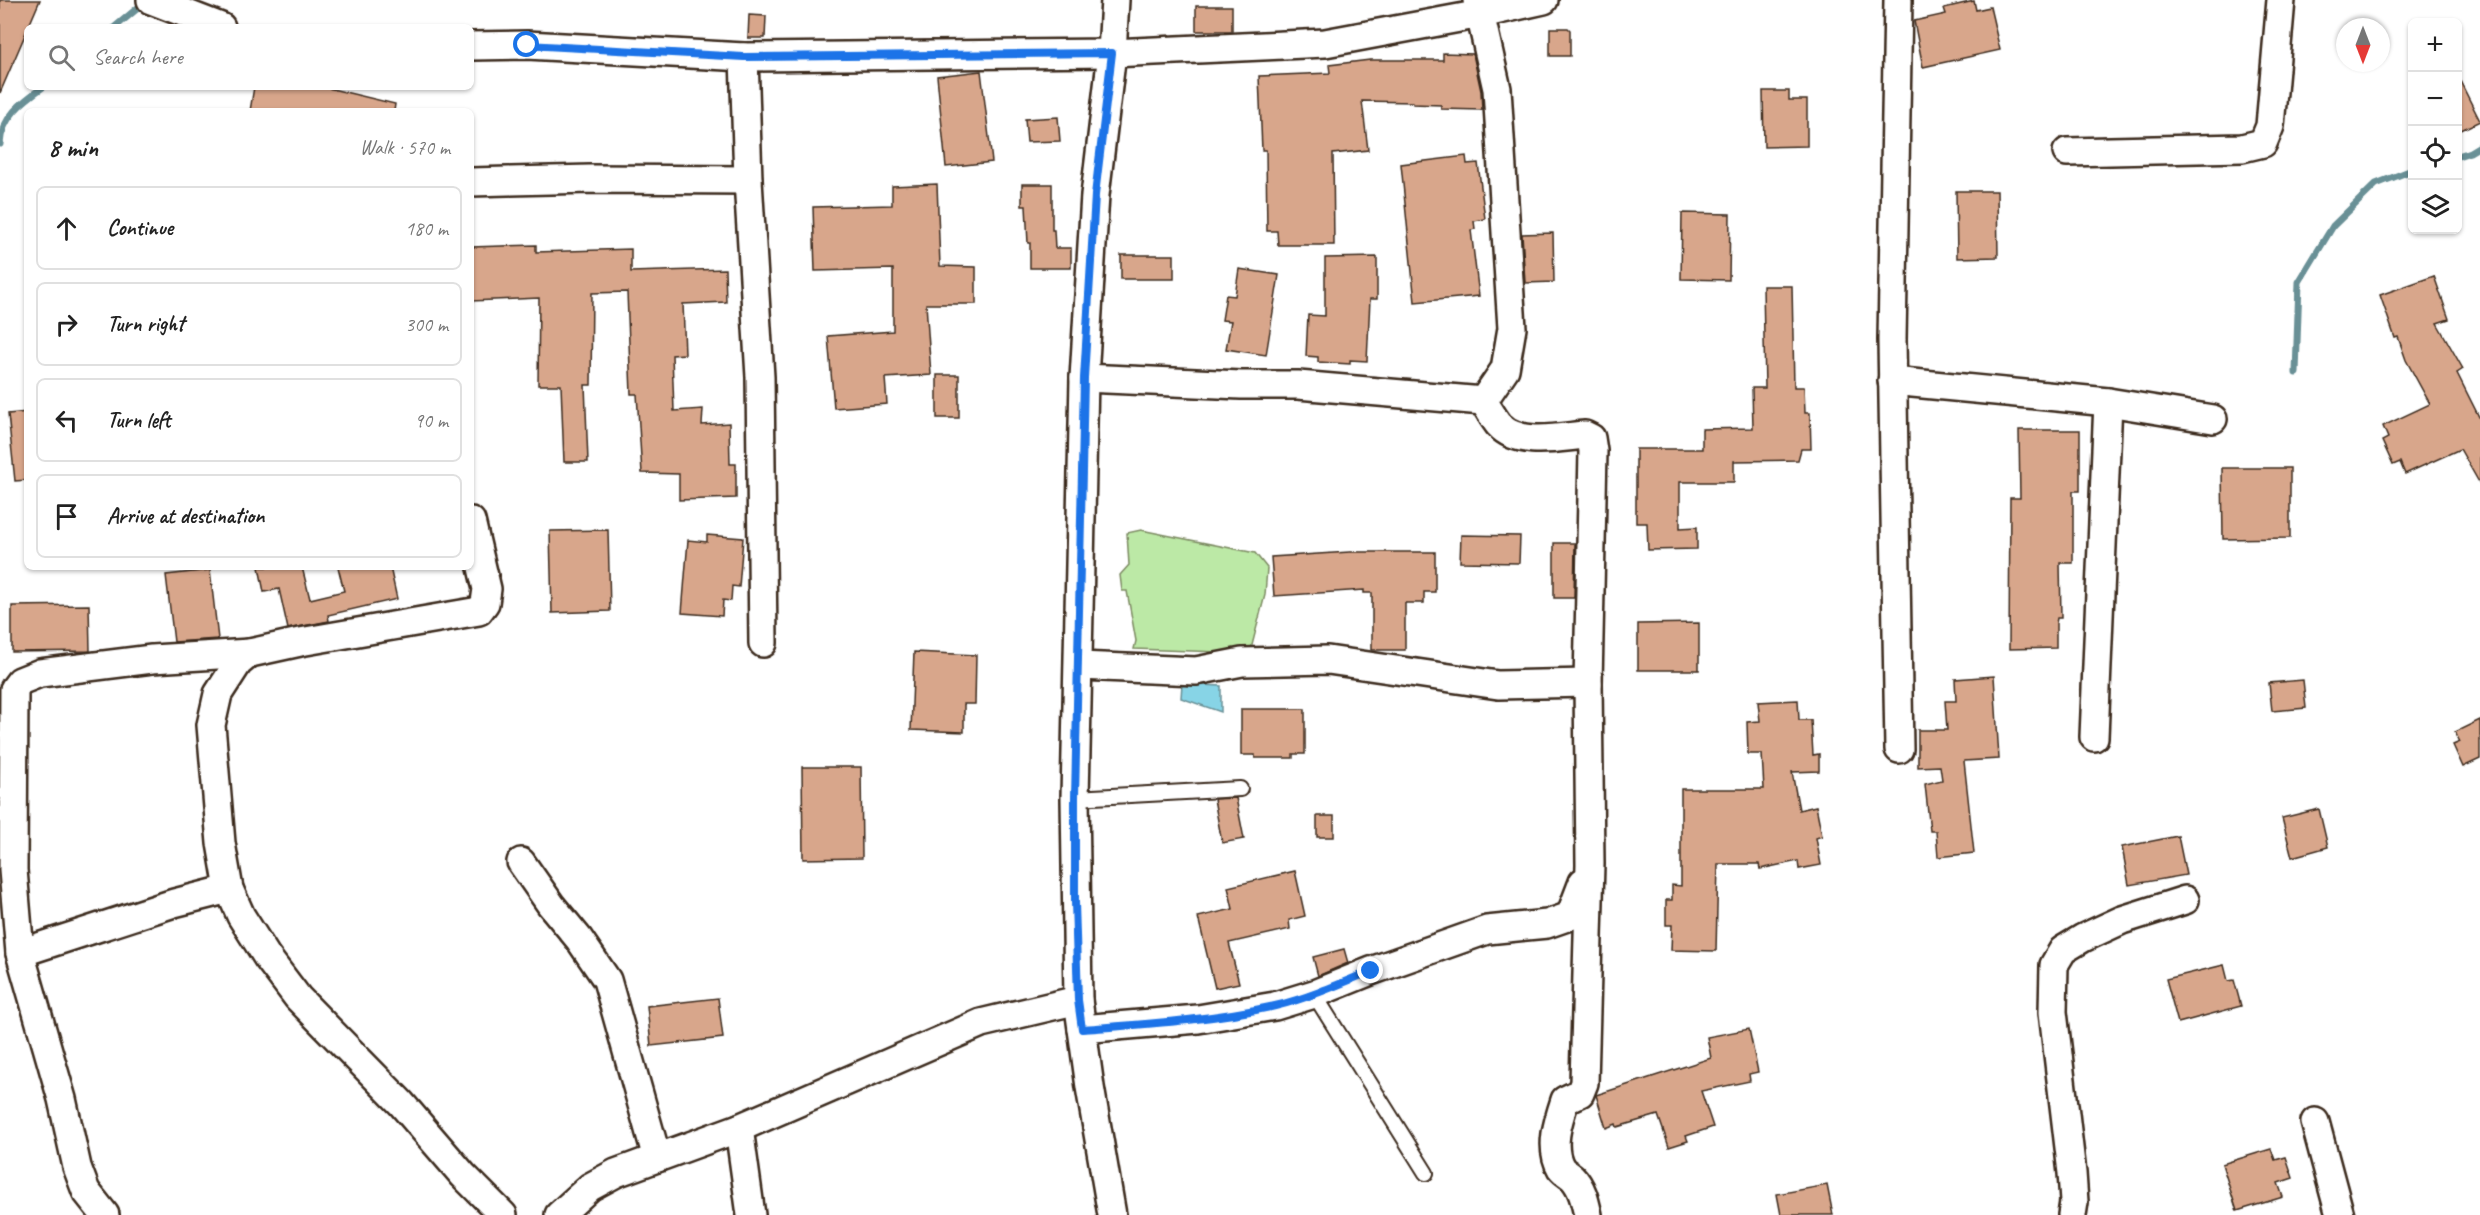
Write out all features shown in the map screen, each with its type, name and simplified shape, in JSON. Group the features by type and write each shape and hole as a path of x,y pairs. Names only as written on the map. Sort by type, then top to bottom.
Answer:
{"street":[{"path":"151,0 213,24"},
{"path":"1113,1215 1078,1000 1075,798 1084,378 1095,195 1112,53 1115,0"},
{"path":"474,46 527,45 744,57 1112,53 1325,43 1479,7 1544,0"},
{"path":"1898,0 1892,381 1899,749"},
{"path":"2067,152 2241,148 2263,143 2270,126 2281,0"},
{"path":"1479,7 1497,89 1512,328 1505,369 1484,401"},
{"path":"744,57 748,180 760,377 763,643"},
{"path":"474,182 591,179 748,180"},
{"path":"1084,378 1241,385 1298,385 1484,401"},
{"path":"1892,381 2108,402 2213,419"},
{"path":"1484,401 1501,427 1522,437 1534,439 1585,435 1591,438 1593,463 1588,683 1590,864 1584,1083 1580,1093 1565,1100 1555,1143 1557,1159 1562,1170 1578,1185 1583,1194 1588,1215"},
{"path":"2094,738 2108,402"},
{"path":"105,1215 86,1191 77,1167 62,1100 20,953 13,870 14,688 20,681 40,673 152,659 250,653 479,611 485,603 487,589 474,534"},
{"path":"250,653 238,663 218,694 211,725 221,843 228,889 241,916 262,949 298,998 401,1103 463,1175 503,1215"},
{"path":"1079,666 1196,671 1242,662 1328,660 1498,685 1588,683"},
{"path":"521,862 607,980 657,1158"},
{"path":"1082,1029 1198,1019 1275,1006 1314,994 1487,930 1547,924 1570,916 1590,864"},
{"path":"20,953 174,903 228,889"},
{"path":"2072,1215 2074,1202 2072,1173 2053,1012 2054,965 2063,950 2083,938 2122,921 2185,900"},
{"path":"559,1215 590,1188 616,1173 739,1128 981,1023 1078,1000"},
{"path":"2315,1122 2340,1215"},
{"path":"739,1128 751,1215"}],"lane":[{"path":"1075,798 1240,789"},
{"path":"1314,994 1426,1173"}],"green space":[{"path":"1141,530 1255,553 1267,568 1265,595 1250,653 1134,649 1136,641 1127,591 1122,591 1120,575 1129,565 1127,533"}],"water":[{"path":"1182,684 1221,686 1221,712 1181,698"}],"building":[{"path":"0,0 40,0 30,24 24,24 24,37 0,93"},
{"path":"1974,1 1976,10 1990,7 2000,50 1923,67 1914,21 1946,14 1944,8"},
{"path":"1196,6 1232,6 1232,31 1196,31"},
{"path":"749,15 766,16 765,38 748,38"},
{"path":"1550,28 1570,30 1570,56 1550,56"},
{"path":"1443,53 1473,54 1481,91 1482,110 1441,109 1441,105 1413,104 1413,102 1362,101 1368,150 1333,154 1334,245 1278,245 1277,231 1267,231 1266,150 1262,150 1259,76 1330,73 1329,65 1370,60 1443,60"},
{"path":"981,71 992,162 946,167 937,76"},
{"path":"2462,85 2480,121 2462,130"},
{"path":"254,90 337,90 395,104 394,108 250,108"},
{"path":"1763,91 1789,91 1789,100 1807,100 1807,146 1764,147"},
{"path":"1058,117 1060,141 1027,142 1025,119"},
{"path":"1466,156 1467,164 1478,163 1485,219 1474,221 1475,229 1471,230 1479,296 1415,302 1401,164"},
{"path":"937,184 940,266 976,267 976,304 926,304 931,375 885,378 887,404 834,408 828,336 893,331 893,269 815,271 813,207 892,205 892,186"},
{"path":"1022,184 1052,184 1052,230 1054,230 1055,248 1071,248 1071,268 1030,268 1030,243 1028,243 1026,206 1022,206"},
{"path":"1956,191 1997,191 1998,257 1957,258"},
{"path":"1682,213 1730,214 1729,280 1681,279"},
{"path":"1553,233 1554,282 1525,283 1522,234"},
{"path":"536,245 536,252 631,249 631,272 725,269 726,302 683,304 685,354 672,355 674,411 703,409 702,425 729,423 730,464 736,464 736,498 679,500 679,474 642,473 637,394 631,394 627,292 592,293 591,385 585,385 588,462 564,462 561,385 538,385 539,298 474,301 474,247"},
{"path":"1121,255 1174,255 1174,279 1121,279"},
{"path":"1377,257 1377,299 1370,299 1367,361 1350,360 1350,364 1318,362 1318,357 1306,356 1308,315 1325,316 1325,258"},
{"path":"1239,269 1279,275 1266,355 1226,349 1231,321 1222,320 1226,295 1235,296"},
{"path":"2434,276 2449,319 2437,323 2463,369 2457,373 2480,419 2480,484 2460,449 2405,474 2400,462 2393,465 2382,441 2388,438 2383,426 2430,404 2406,360 2398,337 2395,338 2380,295"},
{"path":"1763,286 1792,286 1794,387 1804,387 1805,413 1810,413 1811,449 1801,449 1798,460 1734,461 1734,482 1680,482 1680,528 1697,527 1697,549 1648,550 1647,523 1636,523 1636,449 1702,449 1702,429 1753,428 1752,388 1765,388"},
{"path":"937,375 959,375 959,418 937,418"},
{"path":"24,412 24,480 15,481 8,414"},
{"path":"2019,430 2080,430 2080,491 2073,491 2073,563 2060,563 2061,618 2057,618 2056,623 2056,648 2009,649 2010,498 2020,498"},
{"path":"2222,468 2290,468 2290,538 2223,539"},
{"path":"608,530 610,611 552,613 550,531"},
{"path":"707,535 743,538 739,587 732,586 731,601 723,600 722,616 682,613 688,540 707,542"},
{"path":"1461,535 1520,536 1519,563 1460,562"},
{"path":"1554,543 1575,543 1574,598 1554,598"},
{"path":"1350,552 1435,552 1435,592 1424,592 1424,603 1405,603 1405,650 1372,650 1372,593 1364,593 1364,590 1274,596 1271,557"},
{"path":"210,570 218,639 174,642 166,575"},
{"path":"260,570 303,570 310,599 344,591 339,570 391,570 397,599 328,615 329,621 288,629 279,589 264,592"},
{"path":"89,605 90,651 12,652 12,606"},
{"path":"1699,623 1699,670 1638,670 1638,624"},
{"path":"914,652 976,655 975,704 964,704 964,732 911,730"},
{"path":"1994,676 1999,759 1964,761 1974,853 1938,857 1936,831 1930,831 1925,784 1942,780 1940,766 1918,767 1918,730 1947,730 1945,701 1956,701 1955,679"},
{"path":"2303,680 2306,708 2272,711 2269,683"},
{"path":"1798,700 1799,720 1811,720 1813,755 1819,754 1819,771 1792,772 1799,810 1816,806 1822,836 1816,838 1821,865 1799,869 1798,861 1760,869 1759,864 1718,864 1716,951 1671,950 1672,925 1666,925 1666,900 1672,900 1672,885 1681,886 1681,789 1764,789 1762,754 1748,754 1747,722 1760,721 1758,702"},
{"path":"1241,709 1305,709 1305,754 1293,754 1293,758 1255,758 1255,755 1241,755"},
{"path":"2480,720 2480,759 2463,767 2453,745 2460,742 2455,732"},
{"path":"802,767 861,767 862,858 803,859"},
{"path":"1236,798 1244,839 1222,843 1214,799"},
{"path":"2319,809 2328,847 2292,857 2282,818"},
{"path":"1317,816 1334,816 1334,837 1317,837"},
{"path":"2178,836 2186,875 2129,885 2122,847"},
{"path":"1295,871 1305,916 1289,920 1290,929 1229,943 1239,983 1215,988 1198,917 1233,909 1228,887"},
{"path":"1344,949 1348,963 1318,976 1313,957"},
{"path":"2224,965 2228,981 2234,980 2241,1006 2178,1023 2166,979"},
{"path":"718,998 723,1038 651,1046 647,1006"},
{"path":"1749,1029 1758,1072 1749,1074 1750,1081 1701,1091 1713,1127 1686,1136 1688,1141 1669,1147 1658,1115 1606,1128 1596,1095 1711,1058 1707,1037"},
{"path":"2271,1149 2275,1160 2286,1157 2293,1178 2278,1183 2283,1197 2237,1211 2222,1164"},
{"path":"1827,1185 1833,1215 1781,1215 1777,1194"}],"waterway":[{"path":"119,24 145,2"},
{"path":"0,144 4,126 14,111 39,90"},
{"path":"2462,155 2480,146"},
{"path":"2296,373 2299,282 2333,226 2376,184 2408,172"}],"route":[{"path":"527,45 744,57 1112,53 1095,195 1084,378 1075,798 1075,902 1078,1000 1082,1029 1198,1019 1275,1006 1314,994 1371,971"}]}
